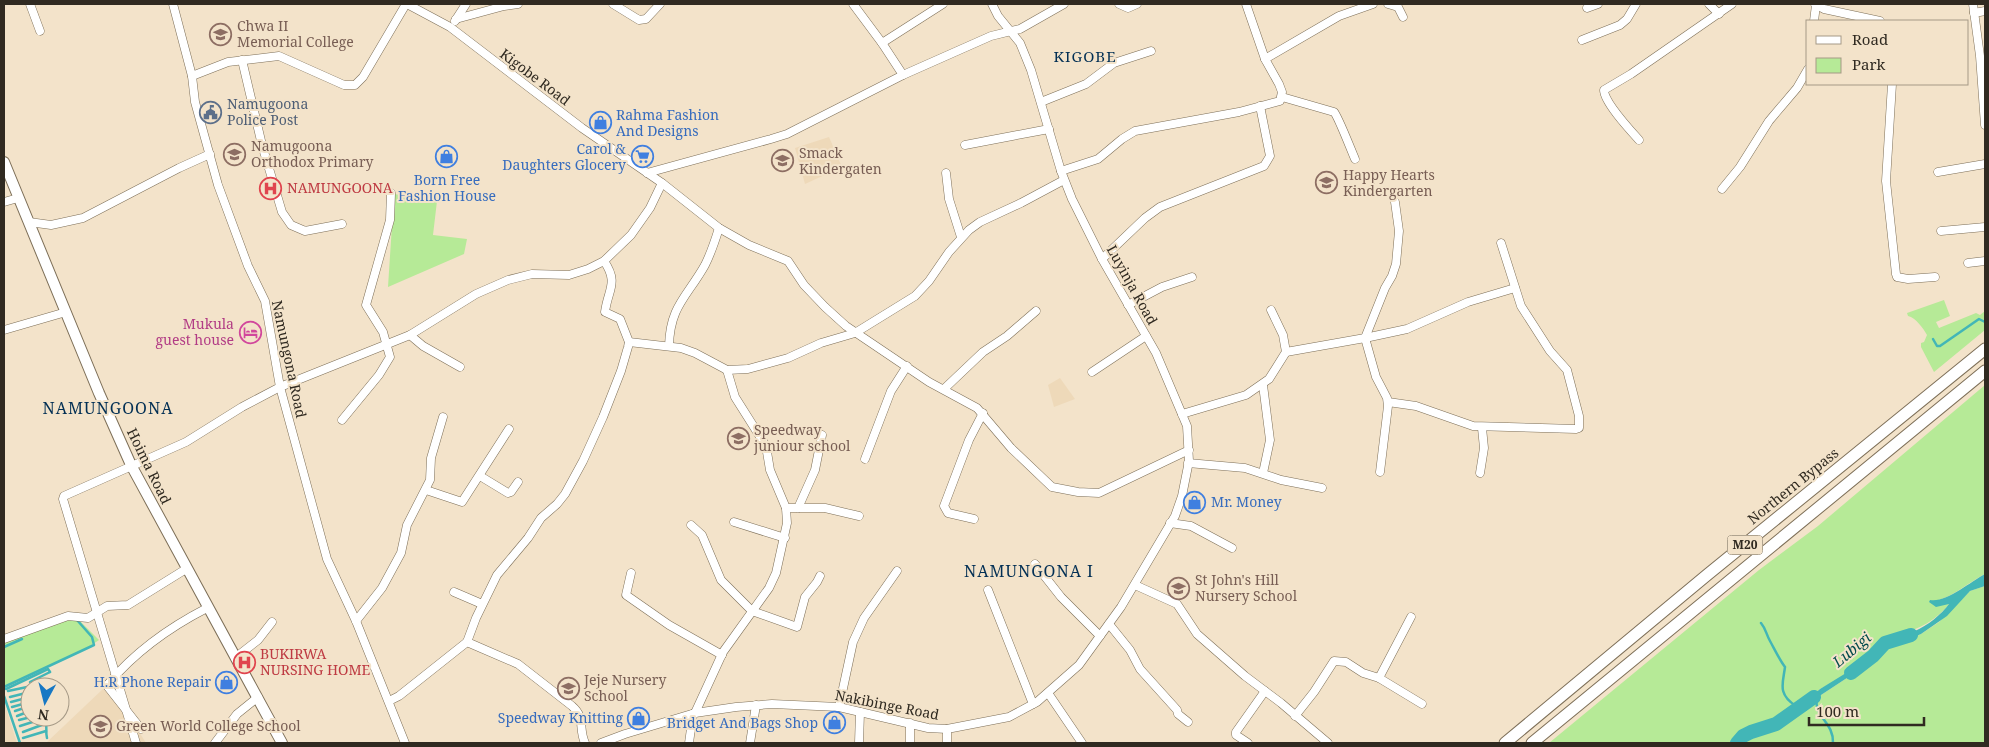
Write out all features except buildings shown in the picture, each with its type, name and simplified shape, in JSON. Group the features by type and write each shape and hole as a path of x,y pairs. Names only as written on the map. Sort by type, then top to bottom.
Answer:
{"highway":[{"name":"Northern Bypass","path":"1505,743 1985,348"},
{"name":"M20","path":"1532,743 1985,371"}],"main road":[{"name":"Hoima Road","path":"4,162 99,393 131,465 186,570 282,743"}],"street":[{"path":"30,4 40,31"},
{"name":"Namungona Road","path":"173,4 192,76 195,102 218,185 248,266 265,301 280,387 327,559 356,621 405,743"},
{"path":"192,76 228,62 279,56 344,85 355,85 363,77 406,4"},
{"name":"Kigobe Road","path":"406,4 450,27 582,128 662,183 719,228 754,247 788,261 804,285 825,307 856,333 983,413 1011,448 1052,487 1078,492 1099,492 1189,450"},
{"path":"450,27 466,4"},
{"path":"456,19 518,4"},
{"path":"613,4 635,19 642,20 649,16 660,4"},
{"path":"853,4 903,75"},
{"path":"882,43 932,7 943,4"},
{"name":"Luyinja Road","path":"992,4 998,16 1020,43 1031,70 1064,180 1086,230 1156,353 1187,426 1189,450 1182,496 1170,523 1153,553"},
{"path":"647,173 787,134 903,75 991,36 1020,29 1064,4"},
{"path":"1118,4 1128,8 1137,4"},
{"path":"1265,59 1339,16 1373,4"},
{"path":"1388,4 1398,7 1403,17"},
{"path":"1587,8 1598,4"},
{"path":"1582,40 1624,22 1636,4"},
{"path":"1709,4 1719,14"},
{"path":"1639,140 1604,95 1604,90 1732,4"},
{"path":"1814,20 1816,4 1833,12 1875,20"},
{"path":"1972,4 1982,56 1985,124"},
{"path":"1250,5 1265,59 1280,84 1282,97"},
{"path":"1974,13 1985,11"},
{"path":"1041,102 1086,84 1114,63 1151,51"},
{"path":"242,60 262,145 282,212 291,225 305,231 342,224"},
{"path":"1722,189 1740,167 1769,121 1796,88 1806,72"},
{"path":"1892,85 1886,181 1896,274 1897,277 1908,279 1935,278"},
{"path":"1061,171 1098,160 1122,139 1135,131 1276,103 1282,97"},
{"path":"1282,97 1334,112 1337,115 1355,159"},
{"path":"1102,259 1145,218 1160,207 1264,166 1270,156 1260,106"},
{"path":"965,145 1049,129"},
{"path":"29,222 51,225 83,218 210,154"},
{"path":"1938,172 1985,164"},
{"path":"946,173 949,199 961,237"},
{"path":"629,342 669,346 695,352 727,370 748,369 772,363 794,356 821,343 856,333 923,289 961,237 980,222 1064,180"},
{"path":"136,743 63,499 67,494 106,479 131,465 186,442 242,407 280,387 410,335 476,294 508,280 541,273 568,275 578,273 604,261 631,235 642,221 662,183"},
{"path":"342,420 379,375 390,357 383,332 366,305 390,220 391,193"},
{"path":"4,202 18,198"},
{"path":"1380,472 1388,402 1376,377 1366,338 1384,288 1392,276 1396,264 1399,231 1395,202"},
{"path":"1941,231 1985,227"},
{"path":"669,346 669,330 673,316 705,265 719,228"},
{"path":"1388,402 1409,404 1460,423 1482,428 1576,429 1580,424 1567,370 1550,351 1521,306 1501,243"},
{"path":"389,701 399,696 467,642 482,604 497,576 528,538 541,518 565,494 583,461 621,371 629,342 620,319 605,312 612,280 604,261"},
{"path":"1968,263 1985,261"},
{"path":"1128,305 1171,283 1192,277"},
{"path":"1286,352 1407,329 1468,302 1515,288"},
{"path":"1182,414 1246,395 1263,385 1277,368 1286,352 1283,336 1271,310"},
{"path":"944,389 983,352 1007,336 1036,311"},
{"path":"4,330 66,312"},
{"path":"410,335 422,346 460,367"},
{"path":"1092,372 1146,336"},
{"path":"865,459 891,391 907,366"},
{"path":"689,743 694,713 722,655 769,588 776,574 787,523 786,508 770,470 766,446 735,397 727,370"},
{"path":"1263,385 1270,440 1263,473"},
{"path":"974,519 948,513 944,506 969,440 983,413"},
{"path":"356,621 382,588 397,561 406,525 430,480 430,458 443,417"},
{"path":"1480,473 1484,448 1482,428"},
{"path":"426,490 455,502 462,502 509,429"},
{"path":"798,508 815,470 822,435"},
{"path":"1188,464 1245,468 1281,480 1322,488"},
{"path":"480,476 508,492 511,492 518,482"},
{"path":"786,508 825,508 859,516"},
{"path":"734,522 785,538"},
{"path":"1170,523 1191,526 1232,548"},
{"path":"691,526 702,535 721,580 752,611 797,627 805,597 818,582 820,576"},
{"name":"Nakibinge Road","path":"601,743 694,713 756,705 839,707 928,728 947,729 1009,717 1033,704 1048,693 1078,665 1109,624 1135,585 1153,553"},
{"path":"1035,564 1061,597 1100,636"},
{"path":"4,639 68,616 88,618 107,606 128,605 186,570"},
{"path":"839,707 854,642 864,618 897,571"},
{"path":"631,574 626,595 669,625 722,655"},
{"path":"1135,585 1177,604 1198,634 1230,663 1328,743"},
{"path":"988,590 1033,704"},
{"path":"454,592 482,604"},
{"path":"141,729 108,687 108,684 131,660 172,628 207,608"},
{"path":"1379,678 1410,617"},
{"path":"235,658 258,640 272,622"},
{"path":"1109,624 1130,650 1140,669 1177,710 1178,714 1188,722"},
{"path":"467,642 518,664 578,711 581,717 582,738 585,743"},
{"path":"1295,716 1314,692 1334,661 1346,662 1363,673 1379,678 1422,704"},
{"path":"1248,743 1236,735 1236,732 1266,691"},
{"path":"1048,693 1082,743"},
{"path":"215,743 237,714 258,697"},
{"path":"750,743 756,705"},
{"path":"859,743 860,712"},
{"path":"910,723 910,743"},
{"path":"947,729 947,743"}],"shaded area":[{"path":"829,137 842,167 805,184 795,148"},
{"path":"1060,378 1075,399 1054,407 1048,385"},
{"name":"Green World College School","path":"104,688 112,694 129,716 146,743 46,743 63,727 70,727 70,720"},
{"path":"4,702 17,743 4,743"}],"green space":[{"path":"394,194 437,201 433,235 467,239 464,254 388,287"},
{"path":"1944,300 1950,316 1936,322 1939,328 1976,313 1980,315 1985,311 1985,330 1934,372 1921,347 1921,343 1924,342 1927,335 1907,313"},
{"path":"1985,385 1985,574 1951,595 1929,602 1950,603 1927,623 1899,635 1914,637 1921,634 1939,622 1970,591 1985,586 1985,743 1549,743 1759,570 1818,526","holes":["1856,672 1821,695 1806,710 1795,703 1804,703 1820,689 1846,675"]},
{"path":"65,619 79,620 99,640 87,648 25,677 20,677 20,679 4,687 4,641 40,630"}],"water":[{"path":"1985,574 1985,586 1970,591 1947,616 1921,634 1900,643 1894,643 1893,641 1903,634 1920,629 1929,623 1949,604 1936,607 1929,602 1930,600 1950,595"},
{"path":"1864,662 1856,672 1821,695 1806,711 1792,706 1795,703 1804,703 1820,689"}],"waterway":[{"path":"1933,339 1937,346 1940,346 1979,319 1985,322"},
{"path":"4,687 94,645 92,637 77,620"},
{"path":"1761,623 1785,667 1784,693 1790,702 1796,706"},
{"name":"Lubigi","path":"1851,673 1873,656 1885,643 1911,635"},
{"path":"4,647 22,639"},
{"path":"6,689 48,669 50,672"},
{"path":"40,677 50,672"},
{"path":"8,691 20,688"},
{"path":"10,697 20,694"},
{"path":"4,696 20,743"},
{"name":"Lubigi","path":"1737,743 1743,736 1751,732 1776,724 1814,697"},
{"path":"1817,697 1818,710 1830,730 1833,743"},
{"path":"11,702 20,700"},
{"path":"12,707 20,705"},
{"path":"15,711 20,709"},
{"path":"23,732 36,727"},
{"path":"46,727 47,738"},
{"path":"23,738 46,731"}],"place":[{"name":"Chwa II Memorial College","path":"221,34"},
{"name":"Namugoona Police Post","path":"211,112"},
{"name":"Rahma Fashion And Designs","path":"600,123"},
{"name":"Namugoona Orthodox Primary","path":"235,154"},
{"name":"Born Free Fashion House","path":"447,157"},
{"name":"Carol & Daughters Glocery","path":"642,157"},
{"name":"Smack Kindergaten","path":"783,161"},
{"name":"Happy Hearts Kindergarten","path":"1327,183"},
{"name":"NAMUNGOONA","path":"271,188"},
{"name":"Mukula guest house","path":"250,332"},
{"name":"Speedway juniour school","path":"738,438"},
{"name":"Mr. Money","path":"1195,502"},
{"name":"St John's Hill Nursery School","path":"1179,588"},
{"name":"BUKIRWA NURSING HOME","path":"244,662"},
{"name":"H.R Phone Repair","path":"227,682"},
{"name":"Jeje Nursery School","path":"568,688"},
{"name":"Speedway Knitting","path":"639,718"},
{"name":"Bridget And Bags Shop","path":"834,723"},
{"name":"Green World College School","path":"100,726"}],"district":[{"name":"KIGOBE","path":"1085,57"},
{"name":"NAMUNGOONA","path":"108,408"},
{"name":"NAMUNGONA I","path":"1029,571"}]}
